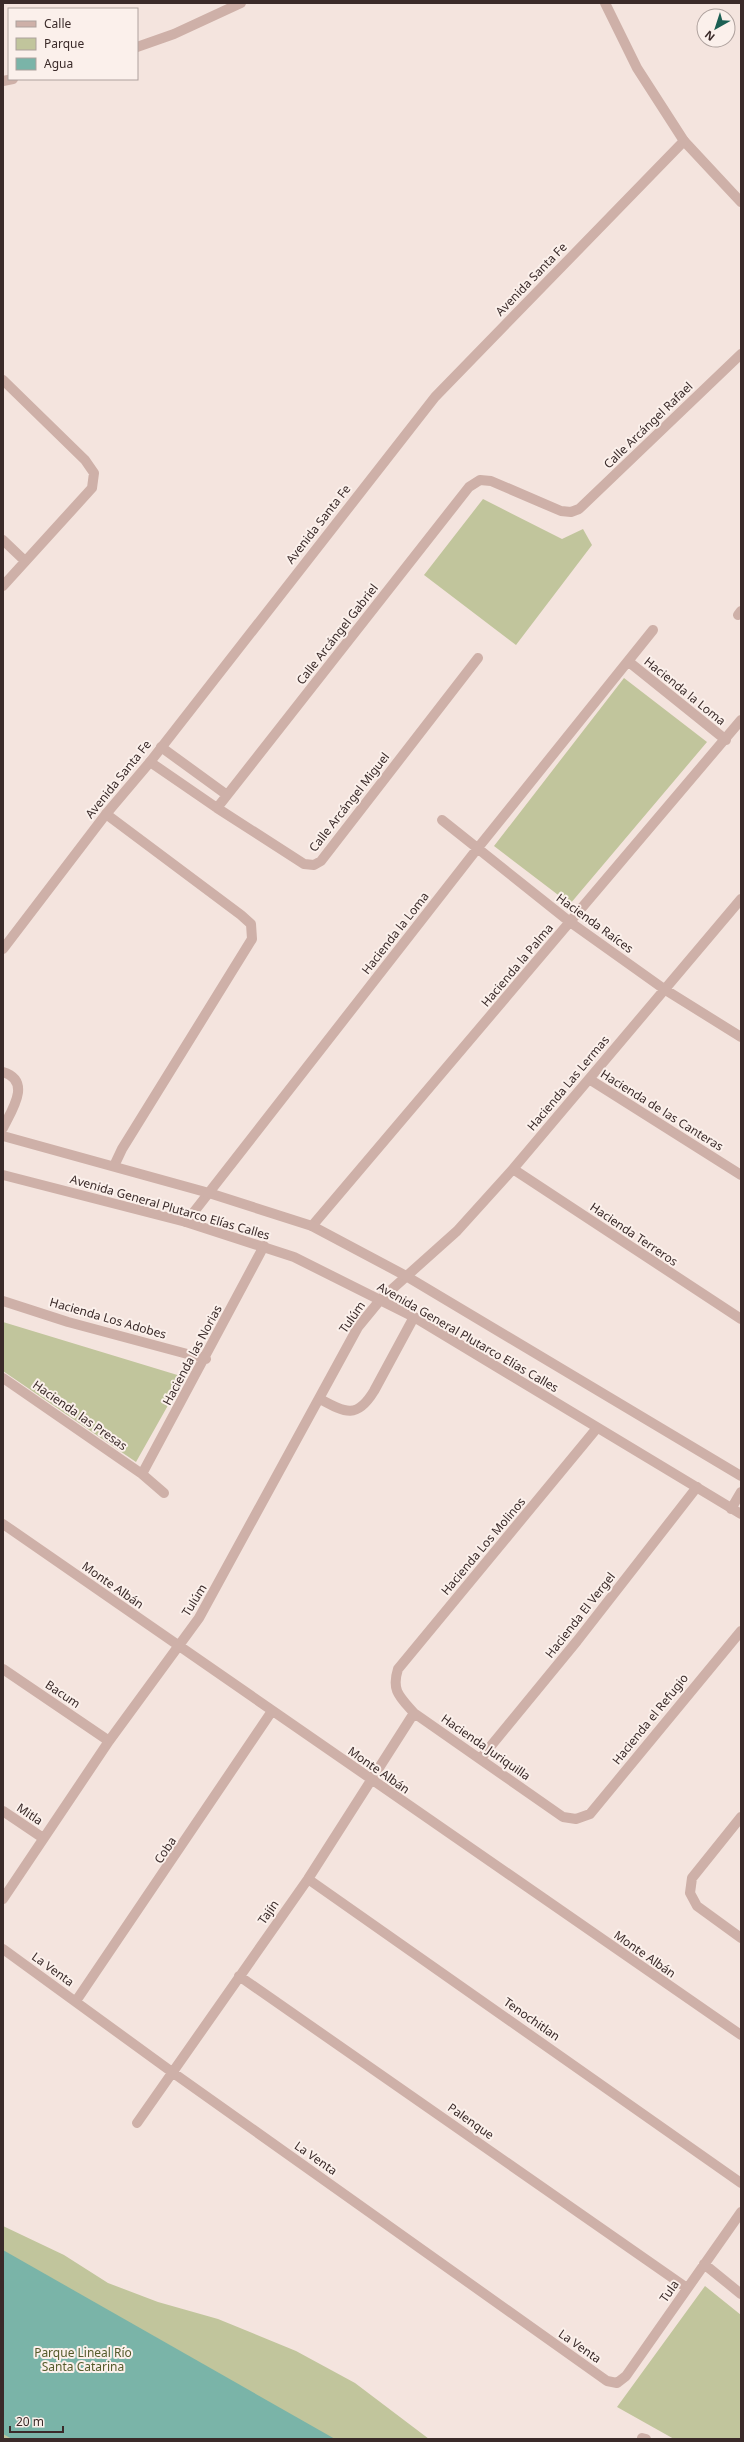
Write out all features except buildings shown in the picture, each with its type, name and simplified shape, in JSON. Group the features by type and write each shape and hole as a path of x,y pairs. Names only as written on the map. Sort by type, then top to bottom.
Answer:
{"street":[{"path":"138,47 174,34 241,3"},
{"path":"606,3 637,68 684,141 741,202"},
{"name":"Avenida Santa Fe","path":"3,949 106,814 150,762 435,397 684,141"},
{"name":"Calle Arcángel Rafael","path":"480,480 491,481 561,511 571,512 579,509 741,354"},
{"path":"3,380 85,460 94,472 92,488 3,586"},
{"name":"Calle Arcángel Gabriel","path":"217,808 469,487 480,480"},
{"path":"3,540 25,561"},
{"name":"Hacienda la Loma","path":"186,1222 477,849 629,662 653,630"},
{"name":"Calle Arcángel Miguel","path":"150,762 217,808 304,864 314,865 321,861 478,658"},
{"name":"Hacienda la Loma","path":"629,662 726,740"},
{"name":"Hacienda la Palma","path":"312,1226 726,740 741,720"},
{"path":"161,747 227,795"},
{"path":"106,814 241,915 251,924 252,938 122,1149 114,1166"},
{"name":"Hacienda Raíces","path":"442,820 570,922 664,989 741,1037"},
{"name":"Hacienda Las Lermas","path":"406,1276 457,1231 514,1169 741,899"},
{"path":"3,1072 16,1080 19,1090 17,1102 3,1128"},
{"name":"Hacienda de las Canteras","path":"589,1079 741,1175"},
{"name":"Avenida General Plutarco Elías Calles","path":"3,1136 209,1193 312,1226 406,1276 741,1476"},
{"name":"Hacienda Terreros","path":"514,1169 741,1319"},
{"name":"Avenida General Plutarco Elías Calles","path":"3,1174 186,1222 264,1246 294,1257 381,1299 414,1317 741,1514"},
{"name":"Hacienda las Norias","path":"142,1474 206,1359 264,1246"},
{"name":"Tulúm","path":"3,1899 109,1741 179,1646 218,1587 358,1327 381,1299 406,1276"},
{"name":"Hacienda Los Adobes","path":"3,1301 68,1322 206,1359"},
{"path":"320,1399 337,1408 349,1412 358,1410 368,1402 414,1317"},
{"name":"Hacienda las Presas","path":"3,1378 142,1474 164,1493"},
{"name":"Hacienda Los Molinos","path":"394,1682 398,1668 597,1428"},
{"name":"Hacienda El Vergel","path":"481,1758 577,1640 697,1487"},
{"path":"731,1509 741,1492"},
{"name":"Monte Albán","path":"3,1524 272,1712 741,2035"},
{"name":"Hacienda el Refugio","path":"576,1819 590,1814 741,1631"},
{"name":"Bacum","path":"3,1668 109,1741"},
{"name":"Hacienda Juriquilla","path":"394,1682 397,1693 414,1713 564,1817 576,1819"},
{"name":"Coba","path":"76,2001 272,1712"},
{"name":"Tajín","path":"137,2123 308,1879 414,1713"},
{"name":"Mitla","path":"3,1811 43,1838"},
{"path":"741,1818 692,1878 690,1893 696,1906 741,1938"},
{"name":"Tenochitlan","path":"308,1879 741,2183"},
{"name":"La Venta","path":"3,1949 172,2072 608,2381 617,2383"},
{"name":"Palenque","path":"239,1976 687,2288"},
{"name":"Tula","path":"617,2383 626,2376 741,2212"},
{"path":"704,2264 741,2294"}],"green space":[{"path":"483,499 562,539 583,529 592,545 516,645 424,575"},
{"path":"624,678 707,742 570,904 494,846"},
{"path":"3,1322 184,1377 136,1462 3,1371"},
{"name":"Parque Lineal Río Santa Catarina","path":"3,2226 64,2255 108,2283 158,2302 218,2319 296,2351 355,2383 429,2439 3,2439"},
{"path":"705,2286 741,2315 741,2439 674,2439 617,2407"}],"water":[{"name":"Parque Lineal Río Santa Catarina","path":"3,2250 335,2439 12,2439 3,2434"}]}
